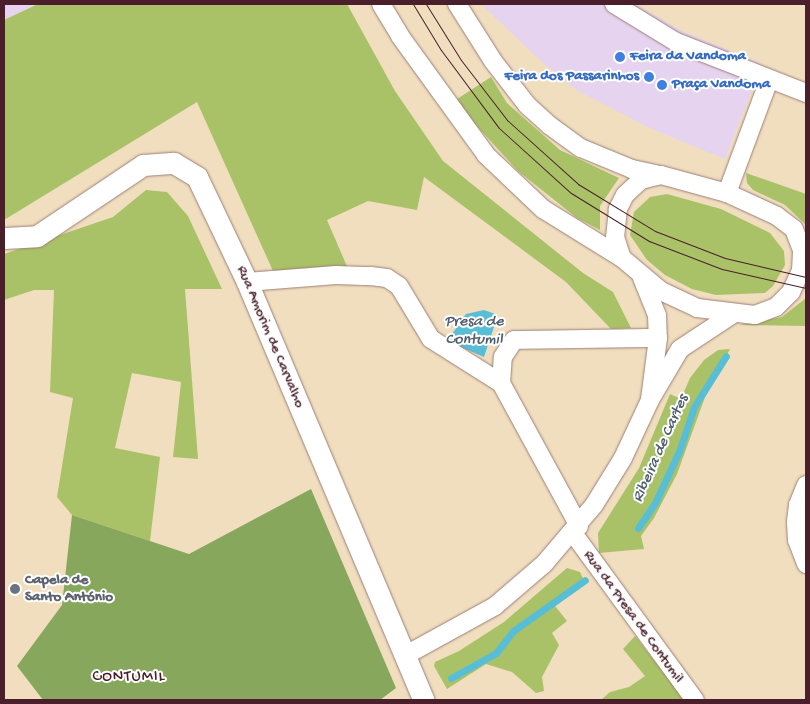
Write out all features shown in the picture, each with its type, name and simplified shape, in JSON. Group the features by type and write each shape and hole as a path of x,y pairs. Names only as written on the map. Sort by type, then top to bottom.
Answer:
{"street":[{"path":"381,4 400,36 486,155 544,209 622,258 642,278 660,291 697,308 733,314 755,314 776,307 794,286 801,272 802,250 794,229 783,220 726,193 632,169 581,148 527,105 493,60 457,4"},
{"path":"614,4 676,42 806,93"},
{"path":"726,193 769,80"},
{"name":"Rua Amorim de Carvalho","path":"4,238 37,236 144,165 174,163 197,177 247,282 424,700"},
{"path":"622,258 614,237 618,210 624,195 641,180 661,175"},
{"name":"Rua da Presa de Contumil","path":"247,282 336,275 387,278 399,286 431,339 501,383 576,530 696,700"},
{"path":"642,278 657,315 658,338 650,400"},
{"path":"406,655 495,606 533,574 576,530 623,458 650,400 680,349 733,314"},
{"path":"501,383 503,357 514,340 658,338"},
{"path":"806,485 798,505 796,540 806,564"}],"shaded area":[{"path":"4,4 38,4 4,20"},
{"name":"Praça Vandoma","path":"481,4 635,4 684,32 762,64 725,159 652,129 578,91 543,63"}],"green space":[{"path":"38,4 347,4 395,91 443,161 583,273 613,292 631,328 611,329 566,282 424,177 417,210 368,201 327,220 349,271 273,271 197,102 4,220 4,20"},
{"path":"491,77 507,103 560,150 619,178 600,206 600,230 577,218 518,171 454,101"},
{"path":"746,173 806,194 806,225 785,205 753,190 747,183"},
{"path":"146,190 167,192 188,216 222,289 185,289 198,459 173,457 181,382 132,373 115,448 160,457 150,541 72,515 57,497 73,398 50,392 54,290 34,290 4,300 4,254 113,217"},
{"path":"667,194 721,209 770,233 784,251 785,265 773,286 765,293 716,295 692,289 665,275 647,260 630,235 634,212 650,197"},
{"path":"806,298 806,326 739,325 782,317"},
{"path":"730,349 708,389 677,474 654,518 641,536 644,549 599,553 598,533 639,468 670,394 681,399 690,378 704,360 718,350"},
{"path":"311,489 396,688 380,700 43,700 17,666 62,605 72,515 189,554"},
{"path":"567,568 580,572 585,583 555,606 567,621 552,633 559,645 542,677 544,691 536,693 512,672 486,664 447,689 434,666 435,662 459,651 504,622"},
{"path":"635,636 685,700 601,700 610,692 629,687 645,676 623,649"}],"water":[{"name":"Presa de Contumil","path":"484,310 498,315 484,357 447,341 466,314"}],"waterway":[{"name":"Ribeira de Cartes","path":"638,528 656,501 680,449 694,407 726,356"},
{"name":"Ribeira de Cartes","path":"451,678 496,653 513,631 585,580"}],"tram line":[{"path":"413,4 441,50 499,128 571,193 649,241 722,269 806,288"},
{"path":"426,4 461,60 507,120 578,184 655,231 725,258 806,277"}],"place":[{"name":"Feira da Vandoma","path":"620,57"},
{"name":"Feira dos Passarinhos","path":"649,77"},
{"name":"Praça Vandoma","path":"662,85"},
{"name":"Capela de Santo António","path":"15,589"}],"district":[{"name":"CONTUMIL","path":"129,678"}]}
